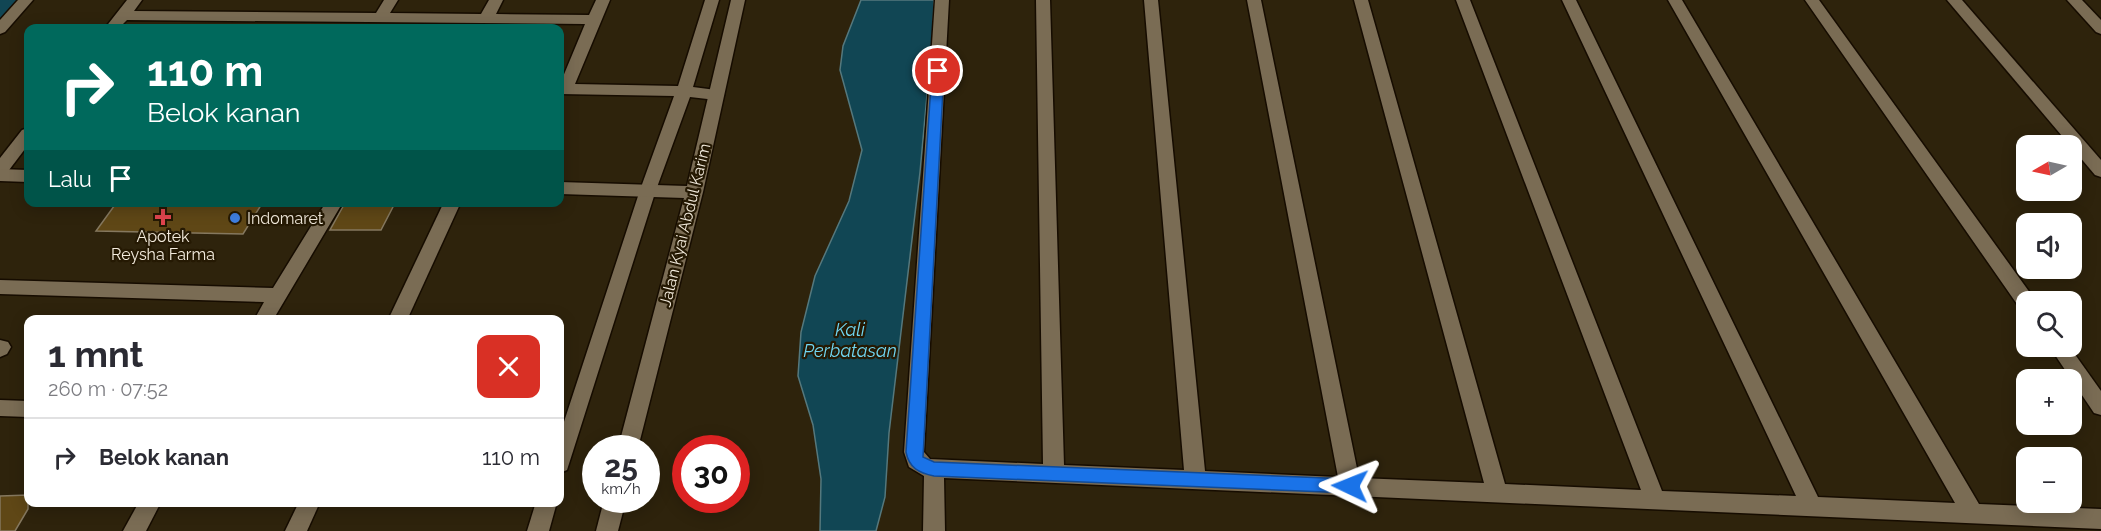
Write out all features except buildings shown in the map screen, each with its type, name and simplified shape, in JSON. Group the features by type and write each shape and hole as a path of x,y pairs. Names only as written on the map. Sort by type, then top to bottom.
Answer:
{"street":[{"path":"0,29 26,0"},
{"path":"115,24 135,0"},
{"path":"226,16 237,0"},
{"path":"380,18 391,0"},
{"path":"486,19 496,0"},
{"path":"564,85 603,0"},
{"path":"564,452 712,0"},
{"name":"Jalan Kyai Abdul Karim","path":"631,435 694,192 738,0"},
{"path":"942,0 914,452 916,461 921,466 934,469 2101,519"},
{"path":"1043,0 1054,474"},
{"path":"1151,0 1195,480"},
{"path":"1254,0 1350,486"},
{"path":"1361,0 1497,493"},
{"path":"1463,0 1654,499"},
{"path":"1569,0 1811,506"},
{"path":"1675,0 1973,514"},
{"path":"1812,0 2018,291"},
{"path":"1954,0 2101,171"},
{"path":"2074,0 2101,29"},
{"path":"123,15 594,20"},
{"path":"564,89 684,91 716,95"},
{"path":"0,170 24,139"},
{"path":"0,175 24,176"},
{"path":"564,188 694,192"},
{"path":"266,315 332,207"},
{"path":"399,315 451,207"},
{"path":"0,287 278,295"},
{"path":"2066,357 2101,407"},
{"path":"0,408 24,409"},
{"path":"934,469 934,531"},
{"path":"134,531 148,507"},
{"path":"296,531 308,507"},
{"path":"538,531 545,507"},
{"path":"608,531 612,513"}],"water":[{"name":"Kali Perbatasan","path":"861,0 934,0 933,29 920,172 889,433 885,497 876,531 820,531 821,479 813,425 798,376 801,332 815,276 849,201 862,150 840,70 843,46"}],"waterway":[{"path":"0,9 8,0"}],"place":[{"name":"Apotek Reysha Farma","path":"163,217"},
{"name":"Indomaret","path":"235,218"}],"route":[{"path":"938,71 914,452 916,461 921,466 934,469 1350,486"}]}
